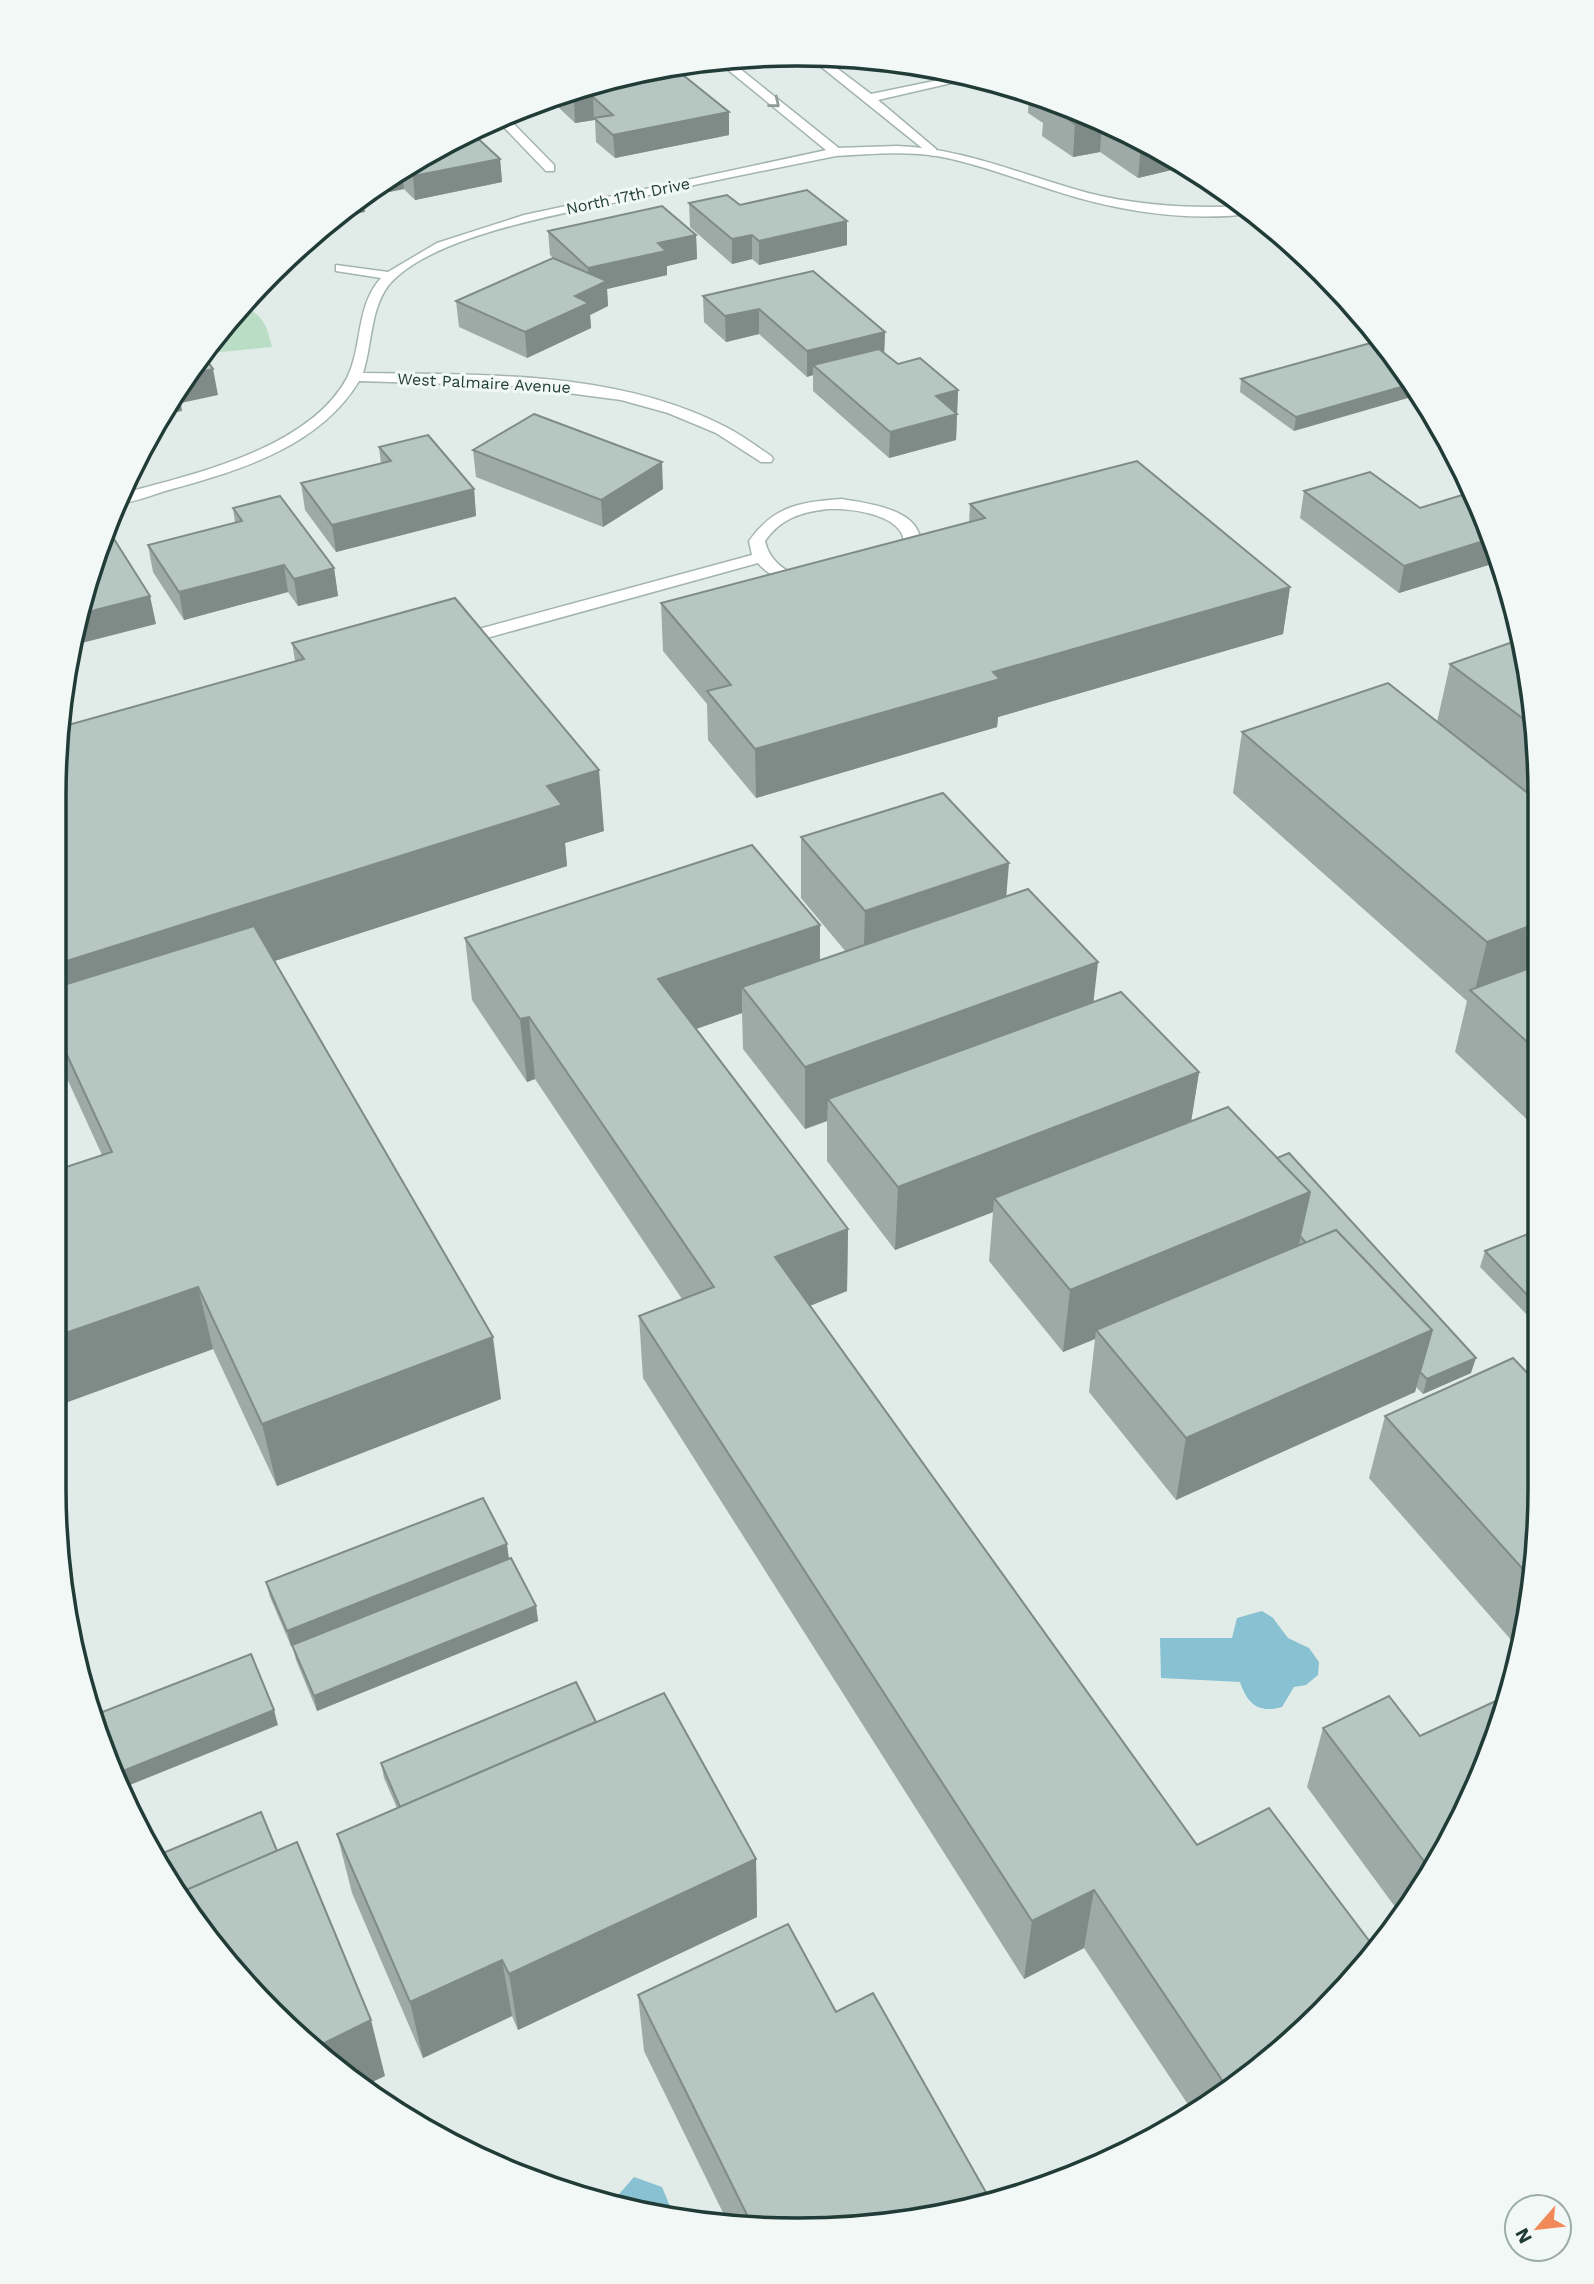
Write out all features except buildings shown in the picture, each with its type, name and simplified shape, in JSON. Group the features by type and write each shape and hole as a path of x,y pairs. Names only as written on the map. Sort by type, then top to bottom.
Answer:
{"street":[{"path":"829,67 932,152"},
{"path":"734,70 836,152"},
{"path":"870,99 947,82"},
{"path":"509,126 550,168"},
{"name":"North 17th Drive","path":"132,495 258,455 308,429 341,401 355,377 373,300 391,276 435,249 524,219 836,152 883,149 932,152 968,160 1124,205 1210,213 1235,212"},
{"path":"341,268 391,276"},
{"name":"West Palmaire Avenue","path":"355,377 518,383 579,389 640,400 690,415 731,434 766,459"},
{"path":"841,504 870,508 895,518 911,531 915,547 907,563 889,576 863,584 801,582 776,571 761,557 757,541 766,526 785,513 821,505 841,504"},
{"path":"443,645 761,557"}],"green space":[{"path":"252,311 264,323 272,347 217,353"}],"water":[{"path":"1262,1611 1273,1618 1288,1638 1309,1648 1319,1662 1318,1675 1306,1685 1294,1687 1282,1707 1260,1708 1246,1696 1240,1682 1161,1678 1160,1638 1232,1638 1237,1618"},
{"path":"634,2177 662,2187 670,2206 654,2203 618,2195"}]}
